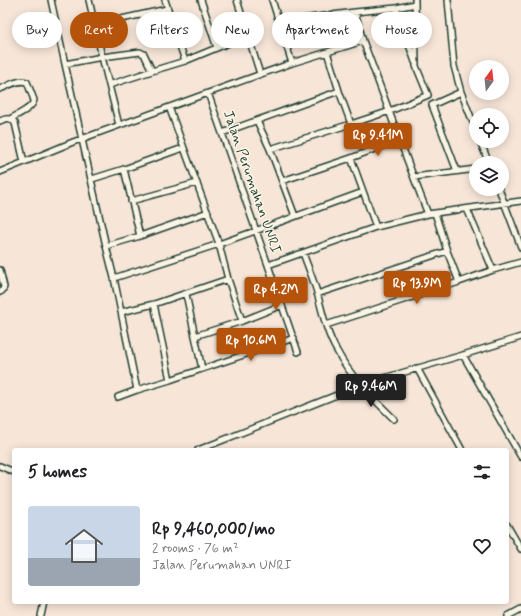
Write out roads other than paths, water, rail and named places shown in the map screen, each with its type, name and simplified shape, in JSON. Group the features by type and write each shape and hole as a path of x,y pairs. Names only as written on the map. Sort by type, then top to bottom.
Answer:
{"street":[{"path":"51,0 92,178 137,390"},
{"path":"89,0 91,12"},
{"path":"165,0 185,61"},
{"path":"201,0 211,30"},
{"path":"237,0 241,12"},
{"path":"272,0 276,12"},
{"path":"448,0 453,60 461,92 469,112"},
{"path":"355,12 396,8 415,2 416,66"},
{"path":"396,8 416,66 456,171"},
{"path":"128,18 167,9"},
{"path":"363,41 428,214"},
{"path":"100,48 119,125"},
{"path":"109,85 185,61 217,48"},
{"path":"252,48 260,74"},
{"path":"287,48 292,63"},
{"path":"0,172 83,138 260,74 340,48"},
{"path":"65,64 102,57 142,52 145,55 152,71"},
{"path":"327,52 351,124"},
{"path":"0,89 19,81 24,81 26,82 34,100 34,103 30,107 10,119 0,121"},
{"path":"222,133 339,91"},
{"path":"432,105 461,92"},
{"name":"Jalan Perumahan UNRI","path":"208,93 268,265 376,227 428,214 521,201"},
{"path":"270,149 390,111 428,95"},
{"path":"169,107 219,244 228,279 242,321"},
{"path":"10,119 15,123 24,162"},
{"path":"257,121 270,149 295,216"},
{"path":"282,181 400,140"},
{"path":"92,178 124,169 184,148"},
{"path":"351,158 376,227"},
{"path":"124,169 140,236"},
{"path":"414,177 469,170"},
{"path":"131,201 197,184"},
{"path":"114,278 219,244 363,192"},
{"path":"501,196 521,247"},
{"path":"468,209 494,270"},
{"path":"106,246 140,236 208,212"},
{"path":"435,213 459,282"},
{"path":"317,294 447,251"},
{"path":"303,252 326,325 336,350 361,385 394,419"},
{"path":"326,325 521,262"},
{"path":"268,265 298,352"},
{"path":"0,270 4,287 0,292"},
{"path":"121,312 154,304 228,279"},
{"path":"186,294 202,369"},
{"path":"154,304 170,380"},
{"path":"196,336 242,321 282,305"},
{"path":"203,448 361,385 464,355 521,336"},
{"path":"118,397 294,338"},
{"path":"464,355 521,456"},
{"path":"417,368 461,448"},
{"path":"0,466 12,471"},
{"path":"509,528 521,549"},
{"path":"41,616 44,604"},
{"path":"508,616 521,609"}]}
